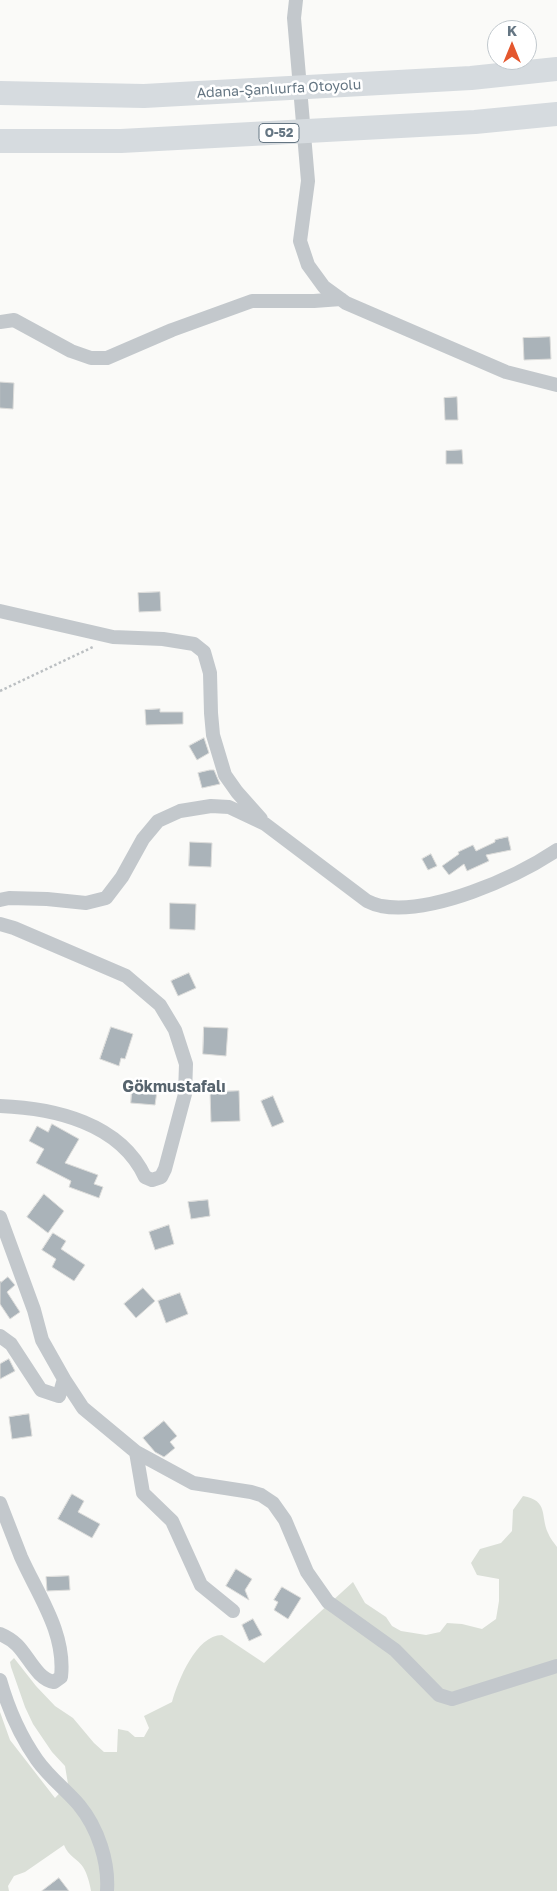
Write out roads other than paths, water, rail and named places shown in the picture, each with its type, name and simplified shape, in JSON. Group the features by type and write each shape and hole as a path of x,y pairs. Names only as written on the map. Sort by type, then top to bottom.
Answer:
{"highway":[{"name":"Adana-Şanlıurfa Otoyolu","path":"0,93 144,96 471,78 557,69"},
{"name":"O-52","path":"0,141 121,141 465,123 557,114"}],"street":[{"path":"296,0 294,18 308,181 300,240 308,265 324,287 346,303 506,372 557,385"},
{"path":"0,322 14,320 72,351 91,358 107,358 172,330 252,301 341,299"},
{"path":"0,611 113,638 163,639 194,644 204,652 210,673 211,713 214,734 225,774 237,792 265,824 367,901 381,906 428,905 503,881 536,864 557,850"},
{"path":"0,900 9,898 47,899 86,903 106,898 122,876 143,839 158,821 180,811 211,806 229,807 265,824"},
{"path":"0,924 14,928 126,976 160,1005 175,1030 186,1064 185,1094 165,1168 161,1177 152,1180 145,1177 138,1162 109,1135 79,1119 19,1106 0,1106"},
{"path":"0,1218 34,1310 42,1340 64,1379 83,1408 136,1452 192,1483 251,1492 262,1495 273,1502 285,1520 307,1572 328,1602 395,1650 439,1695 452,1699 557,1666"},
{"path":"0,1336 10,1344 41,1390 59,1396 64,1379"},
{"path":"136,1452 143,1493 172,1522 202,1585 232,1612"},
{"path":"0,1503 22,1558 52,1622 60,1649 61,1677 54,1682 48,1681 35,1669 19,1646 0,1634"},
{"path":"0,1680 6,1700 21,1733 38,1761 80,1806 92,1824 106,1867 107,1891"}],"district":[{"name":"Gökmustafalı","path":"174,1087"}]}
